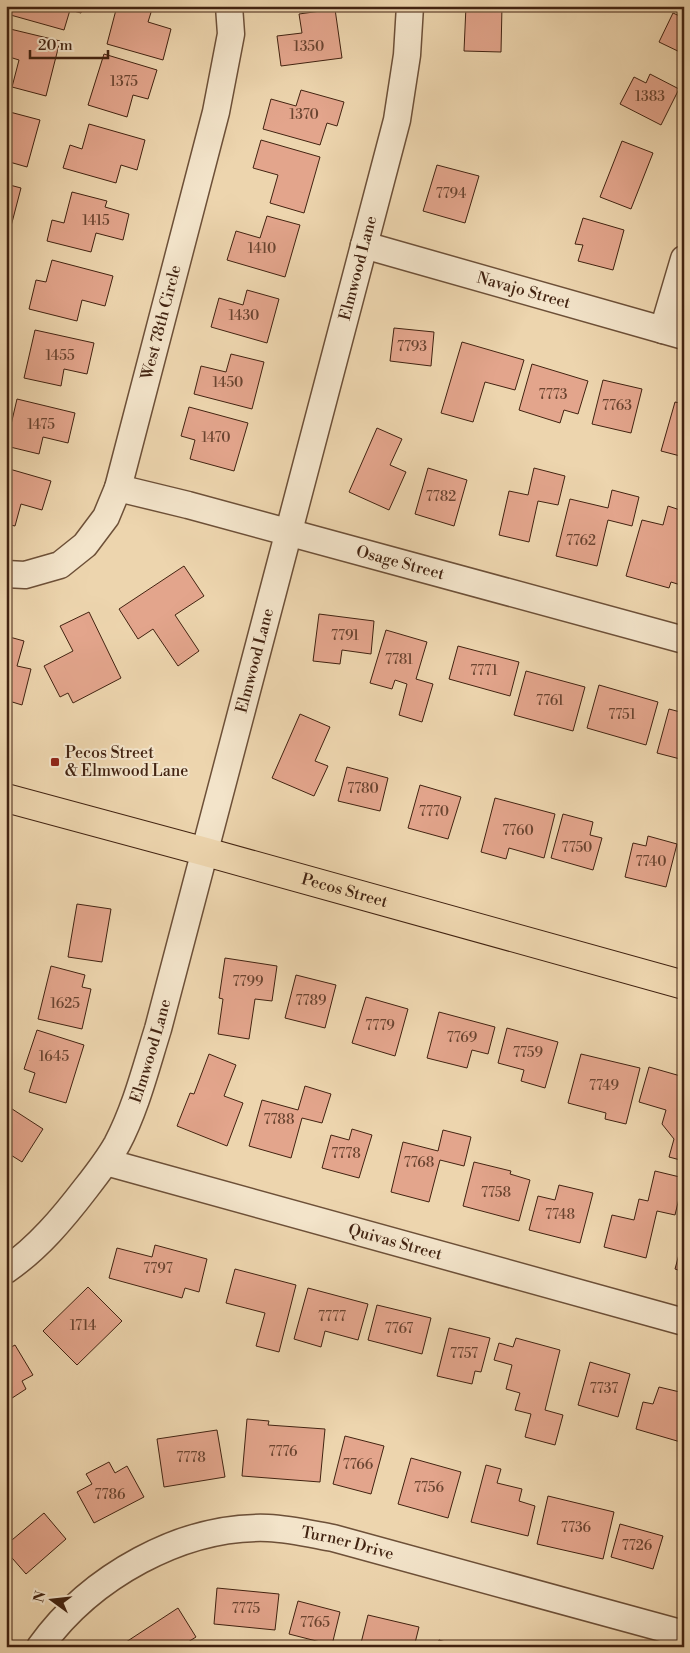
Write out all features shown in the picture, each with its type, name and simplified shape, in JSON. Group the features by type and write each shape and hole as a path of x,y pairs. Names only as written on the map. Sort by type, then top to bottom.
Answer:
{"main road":[{"name":"Pecos Street","path":"6,798 684,985"}],"street":[{"name":"West 78th Circle","path":"6,574 25,575 60,565 84,545 106,517 118,488 216,112 231,34 229,6"},
{"name":"Elmwood Lane","path":"6,1270 39,1243 64,1216 106,1162 117,1143 136,1098 158,1029 206,852 397,120 407,55 410,6"},
{"name":"Navajo Street","path":"364,245 673,333"},
{"path":"673,333 684,259"},
{"name":"Osage Street","path":"118,488 684,640"},
{"name":"Quivas Street","path":"106,1162 684,1322"},
{"name":"Turner Drive","path":"40,1647 52,1630 96,1589 149,1555 202,1535 236,1529 268,1528 300,1531 333,1538 684,1634"}],"building":[{"path":"9,6 83,6 81,13 70,10 64,30 7,14"},
{"path":"117,6 153,6 148,22 171,29 163,60 107,44"},
{"path":"466,6 502,6 501,52 464,51"},
{"path":"335,9 342,58 281,66 277,36 302,33 299,14"},
{"path":"673,13 684,18 684,54 659,42"},
{"path":"6,28 60,41 46,96 12,87 19,60 6,56"},
{"path":"104,54 157,70 148,99 133,95 127,117 88,105"},
{"path":"650,74 679,89 661,125 620,104 634,77 646,83"},
{"path":"301,90 344,102 337,126 327,123 320,145 263,129 271,99 296,106"},
{"path":"6,111 40,120 27,167 6,161"},
{"path":"89,124 145,140 137,170 121,165 116,183 63,168 70,145 82,149"},
{"path":"261,140 320,157 304,213 270,203 278,175 253,168"},
{"path":"622,141 653,153 631,209 600,197"},
{"path":"437,165 479,176 465,223 423,211"},
{"path":"6,184 21,188 9,234 6,233"},
{"path":"72,192 107,201 105,207 129,214 123,240 96,233 91,252 47,241 52,220 64,223"},
{"path":"267,216 300,225 285,277 227,260 236,231 260,238"},
{"path":"583,218 624,230 613,270 578,261 583,245 575,244"},
{"path":"52,260 113,276 105,306 82,300 77,321 29,309 36,280 46,282"},
{"path":"247,290 279,299 267,343 211,327 219,298 243,305"},
{"path":"394,328 434,332 431,366 390,361"},
{"path":"35,330 94,343 87,374 64,369 61,386 24,378"},
{"path":"462,342 524,360 515,390 485,382 473,422 441,413"},
{"path":"231,354 264,362 252,409 194,394 201,366 226,372"},
{"path":"532,364 588,381 578,414 564,410 560,423 519,410"},
{"path":"603,380 642,389 631,433 592,424"},
{"path":"17,399 75,413 68,443 43,437 39,454 6,446"},
{"path":"675,402 684,404 684,457 661,451"},
{"path":"189,407 248,423 234,471 190,459 195,440 181,436"},
{"path":"377,428 402,439 390,465 406,472 389,510 349,492"},
{"path":"6,468 51,481 42,510 21,504 15,526 6,524"},
{"path":"428,468 467,480 454,526 415,514"},
{"path":"534,468 565,476 558,505 538,501 529,542 499,535 509,491 528,495"},
{"path":"612,490 639,497 632,526 608,520 597,566 556,556 570,499 608,508"},
{"path":"684,498 684,586 671,582 669,588 626,576 642,520 663,525 668,506 680,510"},
{"path":"184,566 204,596 175,615 199,651 178,666 153,629 138,639 119,609"},
{"path":"89,612 121,678 73,703 68,693 60,697 44,666 73,651 60,626"},
{"path":"319,614 374,621 371,654 342,650 340,664 313,661"},
{"path":"386,630 427,642 416,679 433,684 422,722 399,715 407,684 395,680 392,689 370,683"},
{"path":"6,636 24,641 17,666 31,669 22,705 9,701 6,712"},
{"path":"458,646 519,662 510,696 449,679"},
{"path":"526,671 585,687 573,731 514,715"},
{"path":"599,685 658,702 646,745 587,728"},
{"path":"669,709 684,713 684,760 657,753"},
{"path":"300,714 330,727 315,761 328,766 314,796 272,778"},
{"path":"347,767 388,778 380,811 338,801"},
{"path":"420,785 461,797 448,839 408,828"},
{"path":"495,798 555,814 544,858 509,848 506,859 481,852"},
{"path":"563,814 593,822 590,835 602,838 593,870 551,858"},
{"path":"648,836 677,844 666,887 625,877 633,843 646,846"},
{"path":"77,904 111,909 102,962 68,957"},
{"path":"225,958 277,966 272,1001 255,999 249,1039 218,1034 223,999 219,998"},
{"path":"51,966 85,975 82,987 91,989 82,1029 38,1019"},
{"path":"296,975 336,985 325,1028 285,1018"},
{"path":"366,997 408,1009 395,1056 352,1043"},
{"path":"439,1012 495,1027 488,1054 472,1050 467,1068 427,1058"},
{"path":"507,1028 558,1042 545,1088 521,1081 524,1070 498,1063"},
{"path":"37,1030 84,1045 66,1103 29,1092 35,1073 24,1069"},
{"path":"209,1054 236,1065 224,1096 243,1103 227,1146 177,1126 190,1093 194,1094"},
{"path":"581,1054 640,1068 626,1124 605,1119 606,1113 568,1103"},
{"path":"649,1067 684,1077 684,1161 669,1157 674,1139 662,1124 666,1110 639,1102"},
{"path":"305,1086 331,1094 322,1123 302,1118 291,1158 249,1146 262,1100 298,1110"},
{"path":"6,1105 43,1129 22,1162 6,1152"},
{"path":"352,1129 372,1135 359,1178 322,1168 331,1135 349,1140"},
{"path":"443,1130 471,1137 464,1166 440,1160 429,1202 391,1192 403,1142 438,1151"},
{"path":"474,1162 511,1171 510,1174 530,1180 519,1221 463,1206"},
{"path":"655,1171 684,1178 675,1215 657,1211 646,1258 604,1247 612,1215 634,1220 639,1199 648,1201"},
{"path":"559,1185 593,1193 580,1243 529,1230 538,1196 555,1200"},
{"path":"684,1236 684,1272 675,1269"},
{"path":"155,1245 207,1259 199,1292 185,1288 182,1298 109,1278 117,1248 152,1257"},
{"path":"235,1269 296,1285 279,1352 256,1346 265,1313 226,1303"},
{"path":"88,1287 122,1321 77,1365 43,1331"},
{"path":"308,1288 368,1304 358,1340 325,1331 321,1347 294,1339"},
{"path":"377,1305 431,1318 422,1354 368,1340"},
{"path":"449,1328 490,1338 481,1372 475,1371 472,1384 437,1376"},
{"path":"516,1338 560,1350 545,1410 563,1415 555,1445 525,1437 531,1414 515,1410 520,1393 506,1389 512,1365 494,1360 499,1343 513,1347"},
{"path":"15,1345 33,1375 22,1381 26,1389 6,1402 6,1350"},
{"path":"590,1362 630,1374 618,1417 578,1405"},
{"path":"659,1387 684,1393 684,1443 636,1429 643,1402 653,1404"},
{"path":"247,1419 269,1421 268,1425 325,1429 320,1482 242,1476"},
{"path":"217,1430 225,1477 164,1487 157,1439"},
{"path":"345,1436 384,1446 371,1494 333,1484"},
{"path":"411,1458 461,1472 448,1518 398,1504"},
{"path":"109,1462 115,1473 127,1466 144,1497 94,1523 77,1492 92,1484 86,1474"},
{"path":"486,1465 501,1469 497,1483 522,1489 519,1501 535,1506 528,1536 471,1522"},
{"path":"548,1496 614,1512 603,1559 537,1544"},
{"path":"44,1513 66,1539 26,1574 6,1551 6,1545"},
{"path":"620,1524 663,1536 653,1569 611,1557"},
{"path":"217,1588 279,1594 275,1630 214,1624"},
{"path":"298,1601 340,1612 332,1645 289,1634"},
{"path":"178,1608 196,1637 180,1647 125,1647 123,1644"},
{"path":"368,1615 419,1627 414,1647 360,1647"},
{"path":"439,1640 462,1647 437,1647"}],"place":[{"name":"Pecos Street & Elmwood Lane","path":"55,762"}]}
